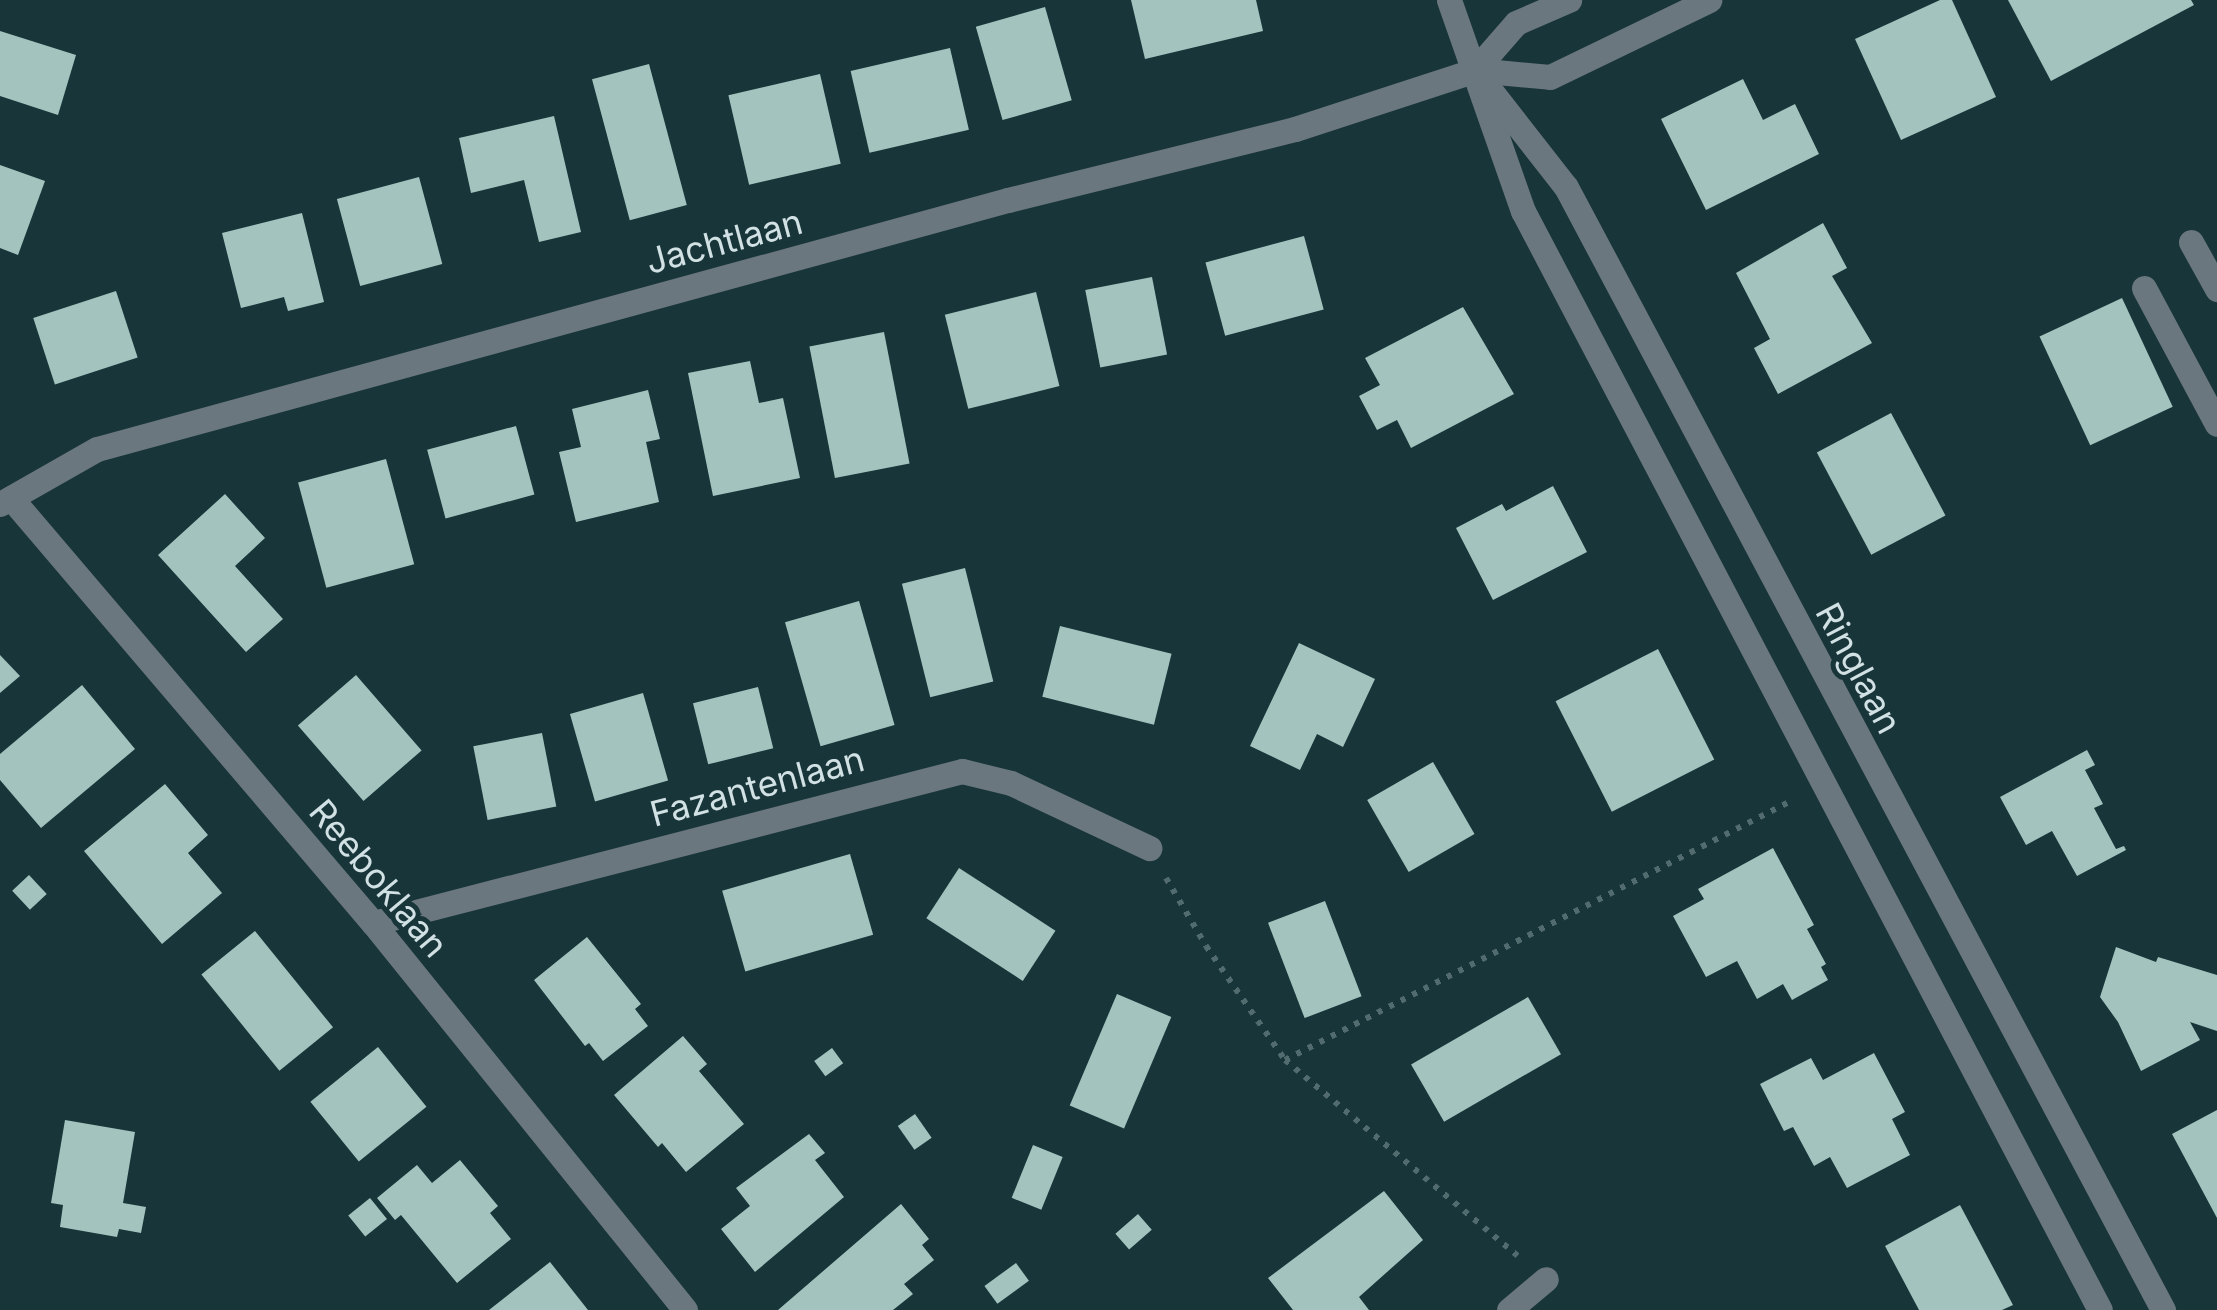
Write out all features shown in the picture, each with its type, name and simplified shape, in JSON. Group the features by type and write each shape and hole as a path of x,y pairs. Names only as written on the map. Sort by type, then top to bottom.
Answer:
{"street":[{"name":"Ringlaan","path":"1449,0 1522,211 2100,1310"},
{"path":"1475,70 1516,23 1569,0"},
{"name":"Jachtlaan","path":"5,501 97,449 989,205 1295,129 1475,70 1550,77 1709,0"},
{"name":"Ringlaan","path":"1475,70 1566,187 2163,1310"},
{"path":"2191,242 2217,289"},
{"path":"2144,288 2217,424"},
{"name":"Reeboklaan","path":"5,501 373,922 686,1310"},
{"name":"Fazantenlaan","path":"373,922 962,771 1011,782 1149,848"},
{"path":"1509,1310 1546,1279"}],"path":[{"path":"1284,1060 1822,785"},
{"path":"1149,848 1206,946 1284,1060 1546,1279"}],"building":[{"path":"1131,0 1256,0 1263,31 1145,59"},
{"path":"1940,0 1952,0 1996,97 1901,140 1855,39"},
{"path":"2008,0 2191,0 2194,5 2051,81"},
{"path":"1045,7 1072,100 1003,120 976,27"},
{"path":"0,31 76,55 58,115 0,96"},
{"path":"950,48 969,130 870,153 851,71"},
{"path":"649,64 687,205 630,220 592,79"},
{"path":"820,74 841,164 749,185 728,95"},
{"path":"1743,79 1763,120 1795,104 1819,154 1706,210 1661,119"},
{"path":"554,116 581,232 539,242 524,180 471,193 459,138"},
{"path":"0,165 45,181 18,255 0,248"},
{"path":"419,177 442,264 360,286 337,199"},
{"path":"302,213 324,302 288,311 284,297 241,308 222,233"},
{"path":"1823,223 1847,268 1832,276 1872,343 1778,394 1754,348 1770,339 1736,273"},
{"path":"1304,236 1324,309 1225,336 1205,262"},
{"path":"1152,277 1167,355 1100,368 1085,290"},
{"path":"116,291 138,358 55,384 33,318"},
{"path":"1036,292 1059,386 968,409 945,315"},
{"path":"2122,298 2173,407 2090,445 2040,336"},
{"path":"1463,307 1514,394 1411,448 1397,420 1377,430 1359,396 1380,385 1365,358"},
{"path":"884,332 910,464 835,478 809,347"},
{"path":"750,361 759,403 783,398 800,478 713,496 688,373"},
{"path":"648,390 660,439 646,442 659,502 576,522 559,452 581,447 572,409"},
{"path":"1891,413 1945,515 1871,555 1817,452"},
{"path":"516,426 534,495 446,518 427,450"},
{"path":"386,459 414,564 326,588 298,483"},
{"path":"1553,486 1587,552 1493,600 1456,528 1502,504 1506,511"},
{"path":"225,494 265,538 235,566 283,619 246,652 158,555"},
{"path":"965,568 993,682 930,697 902,584"},
{"path":"859,601 895,725 821,746 785,622"},
{"path":"1060,626 1172,654 1154,725 1042,697"},
{"path":"1299,643 1375,679 1343,747 1317,734 1300,770 1250,746"},
{"path":"1658,649 1714,759 1612,812 1556,701"},
{"path":"0,655 20,676 0,693"},
{"path":"356,675 422,750 363,801 298,726"},
{"path":"82,685 135,749 41,828 0,780 0,754"},
{"path":"758,687 773,748 708,764 693,703"},
{"path":"643,693 668,780 595,801 570,714"},
{"path":"542,733 556,807 488,820 473,746"},
{"path":"2087,750 2095,765 2085,770 2103,804 2094,808 2116,849 2124,846 2126,850 2077,876 2052,831 2026,845 2000,797"},
{"path":"1433,762 1474,834 1409,872 1367,800"},
{"path":"165,784 208,835 188,853 222,893 162,944 84,851"},
{"path":"1773,848 1814,925 1807,929 1826,964 1821,967 1828,980 1792,1000 1783,984 1757,999 1737,961 1706,977 1673,916 1704,899 1698,889"},
{"path":"850,854 873,935 745,971 722,891"},
{"path":"959,868 1055,931 1023,981 926,918"},
{"path":"29,875 47,894 30,910 12,891"},
{"path":"1325,901 1362,996 1305,1018 1268,923"},
{"path":"255,931 333,1027 279,1071 201,974"},
{"path":"587,937 641,1004 635,1009 648,1026 603,1061 589,1043 585,1046 534,980"},
{"path":"2116,947 2156,962 2158,957 2217,975 2217,1031 2190,1022 2200,1040 2141,1071 2118,1022 2100,997"},
{"path":"1117,994 1171,1017 1124,1128 1070,1105"},
{"path":"1528,997 1561,1054 1444,1122 1411,1064"},
{"path":"683,1036 707,1064 699,1071 744,1124 686,1172 662,1143 658,1147 614,1095"},
{"path":"378,1047 426,1107 359,1162 310,1102"},
{"path":"832,1048 843,1063 825,1076 814,1061"},
{"path":"1874,1053 1905,1112 1892,1119 1910,1155 1847,1188 1830,1157 1814,1166 1793,1127 1784,1131 1760,1084 1811,1058 1823,1080"},
{"path":"2217,1110 2217,1218 2172,1134"},
{"path":"915,1114 932,1138 914,1150 898,1126"},
{"path":"65,1120 135,1132 123,1203 146,1207 141,1233 119,1229 117,1237 60,1227 63,1205 51,1203"},
{"path":"809,1134 825,1153 815,1160 844,1197 755,1272 721,1229 750,1206 736,1188"},
{"path":"1033,1145 1063,1157 1041,1210 1012,1198"},
{"path":"460,1160 498,1206 490,1213 511,1239 457,1283 401,1215 395,1220 377,1198 417,1165 432,1183"},
{"path":"1384,1191 1423,1240 1359,1297 1369,1310 1293,1310 1268,1278"},
{"path":"370,1198 387,1219 365,1237 348,1216"},
{"path":"901,1204 929,1239 922,1245 934,1260 904,1284 913,1294 893,1310 778,1310"},
{"path":"1960,1205 2013,1305 2002,1310 1919,1310 1885,1246"},
{"path":"1138,1214 1152,1230 1129,1250 1115,1234"},
{"path":"550,1262 588,1310 489,1310"},
{"path":"1016,1263 1029,1281 997,1304 984,1286"}]}
